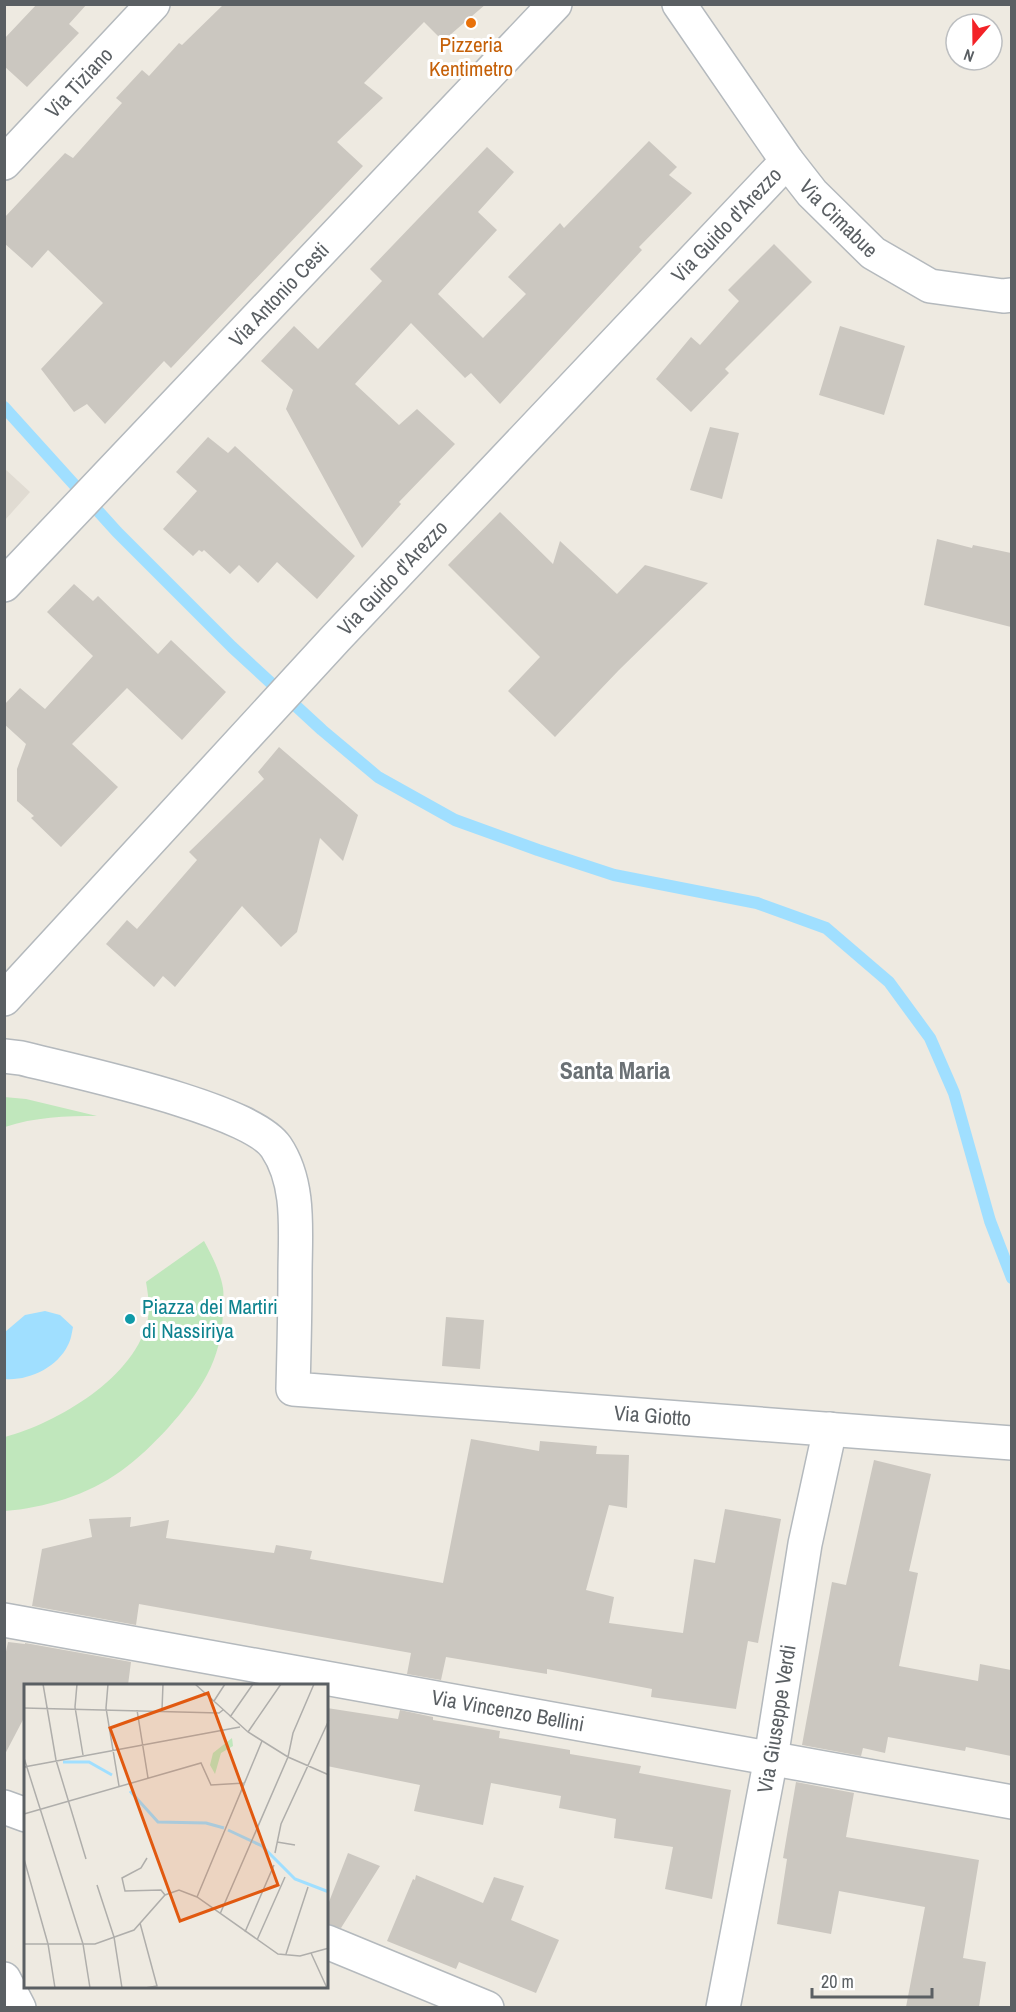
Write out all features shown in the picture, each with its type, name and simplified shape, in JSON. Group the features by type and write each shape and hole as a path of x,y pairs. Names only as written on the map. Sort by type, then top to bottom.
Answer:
{"street":[{"name":"Via Tiziano","path":"4,163 153,4"},
{"name":"Via Antonio Cesti","path":"4,585 555,4"},
{"name":"Via Cimabue","path":"679,4 787,161 812,193 873,253 930,286 1003,296 1011,295"},
{"name":"Via Guido d'Arezzo","path":"4,999 336,638 787,161"},
{"name":"Via Giotto","path":"4,1056 21,1058 202,1106 249,1125 276,1146 291,1179 295,1214 293,1389 1011,1443"},
{"name":"Via Giuseppe Verdi","path":"723,2007 771,1758 804,1544 830,1430"},
{"name":"Via Vincenzo Bellini","path":"4,1620 1011,1802"},
{"path":"4,1807 24,1814"},
{"path":"328,1942 484,2007"},
{"path":"4,1979 19,2007"}],"shaded area":[{"path":"5,469 30,492 5,520"}],"green space":[{"path":"4,1097 26,1099 97,1116 39,1119 5,1127"},
{"path":"204,1241 218,1270 223,1288 222,1329 214,1360 190,1402 146,1451 108,1479 65,1499 35,1507 5,1511 5,1437 48,1421 70,1409 112,1378 128,1360 141,1339 149,1314 146,1282"}],"water":[{"path":"45,1311 60,1315 73,1327 68,1345 57,1360 41,1371 23,1378 5,1379 5,1332 25,1315"}],"building":[{"path":"37,4 87,4 69,24 79,33 27,87 4,66 4,39"},
{"path":"224,4 486,4 443,41 424,22 364,83 383,98 337,142 363,166 171,368 164,361 105,424 87,404 74,412 41,369 103,303 48,250 32,268 4,243 4,218 65,153 73,158 122,103 116,98 142,70 149,76 179,43 182,45"},
{"path":"649,141 677,167 669,175 692,193 639,247 642,250 500,404 471,373 465,378 411,323 355,384 399,425 417,409 455,444 399,502 401,504 362,548 286,409 293,390 261,361 294,326 318,349 382,281 370,269 487,147 514,172 478,212 497,230 438,294 483,338 526,294 508,277 560,223 564,228"},
{"path":"774,244 812,282 725,369 729,373 691,412 656,379 691,337 700,345 739,301 728,290"},
{"path":"840,326 905,346 884,415 819,395"},
{"path":"710,427 739,433 722,499 690,490"},
{"path":"208,437 228,453 235,446 355,556 317,599 277,562 258,583 239,565 230,574 204,550 202,552 199,550 193,556 163,529 197,491 176,472"},
{"path":"500,512 553,564 560,541 617,594 645,565 708,583 619,670 555,737 508,691 540,657 448,565"},
{"path":"937,539 972,548 973,545 1011,553 1011,627 924,605"},
{"path":"74,584 93,601 98,596 158,654 171,640 226,692 182,740 127,688 72,744 118,787 61,847 31,818 34,816 17,801 17,769 26,744 4,724 4,705 20,688 45,709 93,656 47,612"},
{"path":"279,747 358,815 343,861 320,838 297,932 281,947 242,906 175,987 163,976 154,987 106,944 127,920 137,929 197,860 189,852 264,779 258,772"},
{"path":"446,1317 484,1320 480,1369 442,1366"},
{"path":"471,1439 539,1451 540,1441 597,1446 596,1454 629,1455 627,1508 609,1505 586,1590 614,1597 609,1623 683,1633 694,1559 715,1563 725,1509 781,1519 758,1643 748,1641 736,1709 651,1697 652,1689 547,1669 547,1674 446,1657 441,1680 407,1674 411,1653 139,1604 136,1625 32,1606 42,1549 92,1537 89,1519 131,1517 130,1527 169,1520 166,1538 274,1553 276,1545 312,1551 310,1559 443,1583"},
{"path":"874,1460 931,1474 909,1571 918,1573 899,1666 978,1681 980,1664 1011,1670 1011,1756 966,1747 965,1751 888,1737 885,1753 863,1748 861,1756 802,1745 832,1582 846,1585"},
{"path":"8,1642 131,1662 128,1684 24,1684 24,1718 4,1756 4,1661"},
{"path":"328,1708 398,1719 400,1710 433,1717 433,1720 500,1731 499,1738 570,1750 570,1754 641,1766 639,1773 731,1790 712,1899 665,1889 673,1847 614,1838 616,1819 559,1808 561,1796 491,1783 483,1825 414,1811 420,1785 328,1766"},
{"path":"796,1782 854,1793 846,1837 979,1860 963,1958 986,1962 979,2007 906,2007 925,1907 839,1891 831,1934 777,1924 787,1859 783,1858"},
{"path":"348,1853 380,1866 341,1928 328,1924 328,1904"},
{"path":"416,1875 483,1903 494,1877 524,1886 511,1920 559,1940 536,1993 459,1962 456,1969 387,1941"}],"waterway":[{"path":"4,407 117,532 232,647 322,730 378,777 455,820 538,850 614,875 757,903 826,928 889,982 930,1038 954,1093 990,1221 1012,1278"}],"place":[{"name":"Pizzeria Kentimetro","path":"471,23"},
{"name":"Piazza dei Martiri di Nassiriya","path":"130,1319"}],"district":[{"name":"Santa Maria","path":"615,1071"}]}
